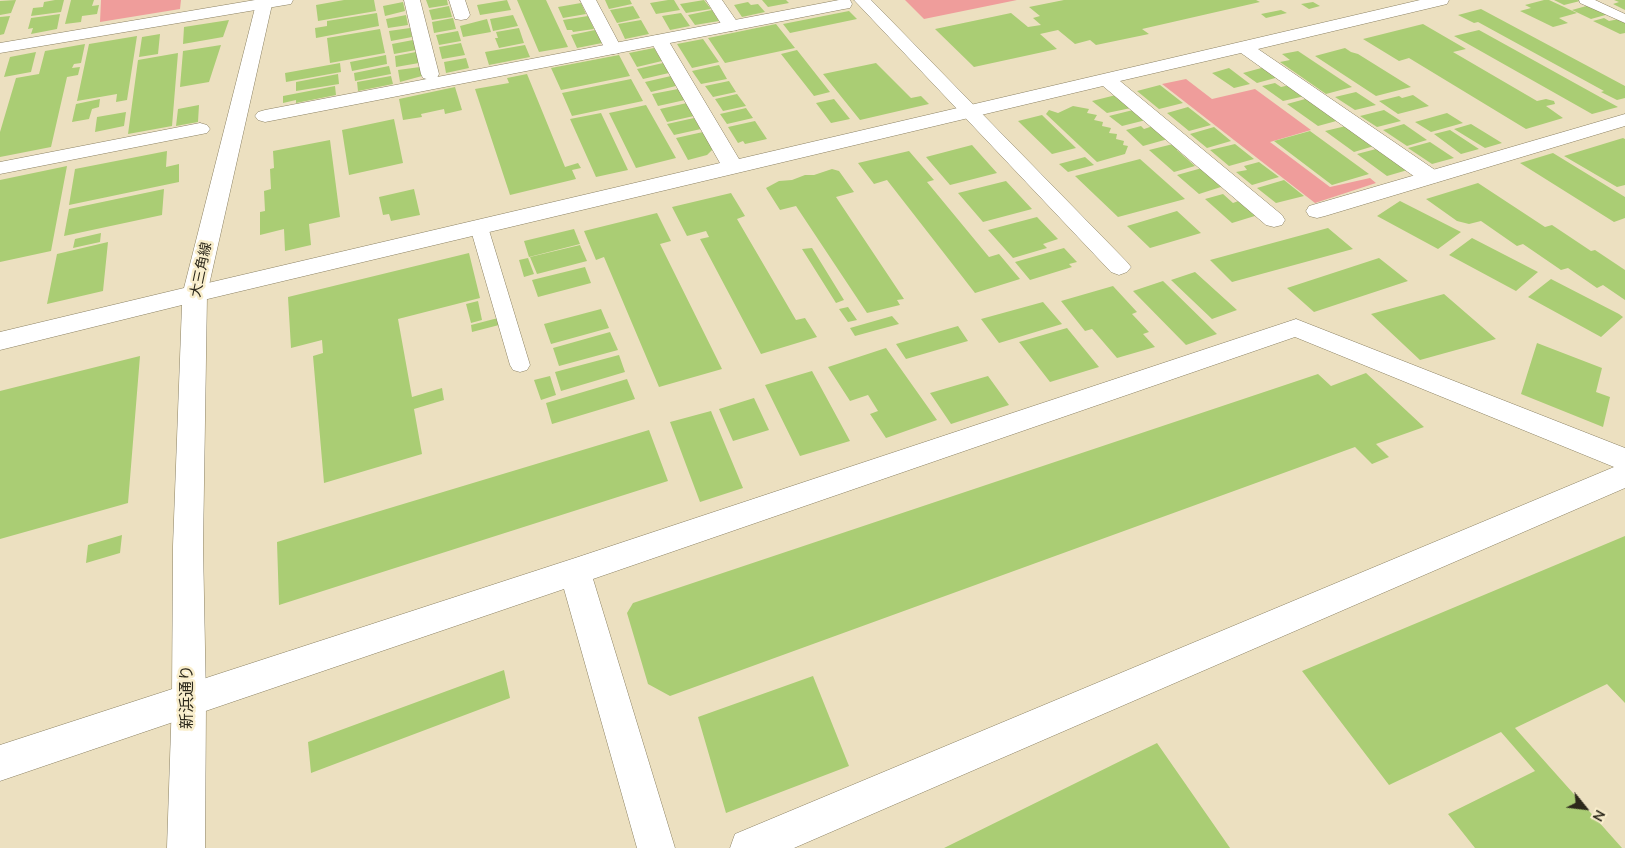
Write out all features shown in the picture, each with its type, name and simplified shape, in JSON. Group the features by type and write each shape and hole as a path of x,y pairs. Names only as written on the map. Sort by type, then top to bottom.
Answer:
{"street":[{"path":"412,0 430,74"},
{"path":"588,0 613,49"},
{"path":"714,0 731,26"},
{"path":"0,341 1441,0"},
{"path":"0,48 272,1"},
{"name":"大三角線","path":"188,546 195,294 272,1"},
{"path":"265,116 853,2 970,111 1119,266"},
{"path":"659,40 733,167"},
{"path":"1244,46 1430,177"},
{"path":"1106,79 1274,220"},
{"path":"1317,211 1625,120"},
{"path":"0,168 200,129"},
{"path":"0,763 575,572 1296,328 1625,460"},
{"path":"749,848 1625,475"},
{"name":"新浜通り","path":"186,848 189,700 188,546"},
{"path":"575,572 656,848"}],"lane":[{"path":"1585,0 1625,19"},
{"path":"479,227 520,365"}],"shaded area":[{"path":"101,0 181,0 180,9 100,22"},
{"path":"905,0 1017,0 924,19"},
{"path":"1186,79 1212,99 1255,89 1311,130 1270,142 1330,187 1370,178 1376,183 1315,203 1162,84"}],"building":[{"path":"16,0 11,13 0,15 0,1"},
{"path":"64,0 61,12 31,16 33,8 43,7 44,2"},
{"path":"71,0 94,0 92,6 99,5 97,14 82,16 81,22 65,24"},
{"path":"344,0 374,0 376,11 318,21 316,5"},
{"path":"426,0 447,0 448,5 429,8"},
{"path":"507,0 511,10 480,15 477,5"},
{"path":"517,0 546,0 568,47 539,52"},
{"path":"605,0 630,0 632,4 609,9"},
{"path":"674,0 680,10 656,14 650,3"},
{"path":"704,0 711,9 686,13 680,4"},
{"path":"762,0 786,0 789,3 768,7"},
{"path":"1064,0 1256,0 1260,2 1142,29 1149,34 1096,45 1090,40 1075,44 1058,30 1040,34 1057,49 974,67 935,29 1011,13 1028,27 1041,25 1033,18 1040,16 1029,7"},
{"path":"1549,0 1577,13 1559,18 1568,23 1553,27 1520,11 1531,8 1525,5"},
{"path":"1554,0 1577,0 1580,1 1564,5"},
{"path":"1614,0 1625,0 1625,10 1613,4 1619,2"},
{"path":"403,2 405,11 385,16 383,6"},
{"path":"748,2 751,5 758,4 765,12 742,17 734,5"},
{"path":"1313,2 1320,6 1309,9 1301,4"},
{"path":"581,3 586,14 563,18 558,7"},
{"path":"1590,5 1609,14 1591,19 1572,10"},
{"path":"449,6 452,17 432,20 429,10"},
{"path":"633,6 640,18 617,23 610,10"},
{"path":"1481,9 1625,86 1625,98 1617,100 1478,22 1474,23 1458,15"},
{"path":"712,10 719,21 695,25 688,15"},
{"path":"1281,10 1287,13 1266,18 1261,14"},
{"path":"849,11 857,19 790,33 783,24"},
{"path":"377,13 379,26 316,38 315,28 327,26 327,21"},
{"path":"681,13 690,26 670,30 662,16"},
{"path":"60,14 57,29 31,34 33,28 28,29 31,18"},
{"path":"406,15 408,25 388,28 386,19"},
{"path":"513,15 518,26 493,31 490,19"},
{"path":"10,16 4,34 0,35 0,17"},
{"path":"588,16 594,29 573,32 572,30 567,30 563,20"},
{"path":"453,18 456,29 434,33 432,22"},
{"path":"1604,18 1609,21 1619,19 1625,22 1625,33 1620,34 1593,21"},
{"path":"487,19 491,32 463,37 460,26"},
{"path":"229,20 223,37 183,44 184,27"},
{"path":"641,20 649,34 625,39 618,24"},
{"path":"776,24 795,48 725,63 708,38"},
{"path":"1423,24 1466,49 1453,52 1537,101 1546,99 1554,101 1555,104 1546,106 1563,118 1526,129 1409,58 1399,61 1363,39"},
{"path":"410,28 412,37 391,41 389,31"},
{"path":"519,28 524,43 499,48 495,38 498,38 496,32"},
{"path":"380,29 385,53 330,63 327,38"},
{"path":"595,30 602,43 577,48 571,35"},
{"path":"1479,30 1618,107 1592,114 1454,36"},
{"path":"458,31 461,41 439,45 436,35"},
{"path":"160,34 158,54 139,57 142,37"},
{"path":"137,36 127,100 116,102 117,94 77,101 89,44"},
{"path":"703,39 719,62 692,68 677,44"},
{"path":"413,40 416,50 394,54 392,44"},
{"path":"461,43 465,55 442,59 439,47"},
{"path":"85,44 81,63 74,64 72,68 80,67 78,75 67,77 51,147 0,157 0,132 16,78 39,74 45,51"},
{"path":"221,45 209,82 180,87 183,51"},
{"path":"525,45 530,57 489,65 485,52"},
{"path":"654,48 662,61 637,67 629,53"},
{"path":"1345,48 1411,87 1376,96 1315,56"},
{"path":"797,50 830,92 814,96 781,54"},
{"path":"1298,51 1352,87 1326,94 1280,62 1290,60 1282,54"},
{"path":"36,52 31,72 4,77 10,57"},
{"path":"416,52 419,63 396,67 395,56"},
{"path":"178,53 172,126 128,134 138,60"},
{"path":"386,55 387,64 352,71 350,62"},
{"path":"619,55 630,76 561,90 551,68"},
{"path":"466,58 469,68 446,73 444,62"},
{"path":"340,63 341,72 286,82 285,73"},
{"path":"663,63 669,73 643,79 637,69"},
{"path":"876,63 911,98 921,96 929,104 860,120 823,74"},
{"path":"719,65 727,79 701,84 692,71"},
{"path":"389,66 391,74 355,81 354,73"},
{"path":"420,67 422,76 400,82 398,70"},
{"path":"1265,67 1279,77 1257,83 1243,73"},
{"path":"1229,68 1250,84 1234,88 1212,73"},
{"path":"338,74 339,84 296,91 296,82"},
{"path":"527,74 565,167 578,163 581,168 572,170 576,179 510,195 475,89 509,83 507,78"},
{"path":"391,76 393,84 358,91 357,82"},
{"path":"671,76 676,86 651,92 645,82"},
{"path":"631,79 643,101 572,116 562,93"},
{"path":"729,81 736,92 713,97 705,86"},
{"path":"1275,83 1281,87 1290,85 1305,96 1283,101 1262,86"},
{"path":"1160,85 1183,103 1159,109 1137,91"},
{"path":"335,86 336,95 296,103 296,100 283,103 283,96"},
{"path":"455,87 462,110 445,114 444,109 421,114 422,117 403,120 399,99"},
{"path":"678,89 685,100 658,106 652,94"},
{"path":"1356,92 1376,105 1355,110 1335,97"},
{"path":"737,94 746,106 723,111 715,99"},
{"path":"1116,95 1131,108 1107,113 1092,101"},
{"path":"1413,95 1429,106 1398,114 1379,101 1399,96 1402,98"},
{"path":"1309,98 1340,120 1318,126 1287,104"},
{"path":"100,99 99,107 92,109 89,119 72,122 76,104"},
{"path":"834,99 850,119 831,123 816,103"},
{"path":"687,103 694,116 667,122 660,109"},
{"path":"199,105 198,122 176,126 178,109"},
{"path":"646,105 676,158 636,168 609,113"},
{"path":"1073,106 1089,109 1087,113 1097,115 1094,120 1103,122 1102,126 1111,128 1109,133 1117,134 1116,139 1124,141 1123,145 1128,146 1125,154 1097,162 1046,114 1049,110 1058,113"},
{"path":"1188,107 1211,125 1189,131 1167,113"},
{"path":"746,108 753,118 727,124 720,114"},
{"path":"1133,110 1146,120 1122,126 1109,116"},
{"path":"1384,110 1401,121 1377,127 1360,116"},
{"path":"126,112 124,126 95,132 97,117"},
{"path":"601,113 628,170 596,177 570,119"},
{"path":"1447,113 1463,123 1431,132 1415,122"},
{"path":"1042,115 1076,148 1052,154 1018,121"},
{"path":"694,118 701,129 674,135 667,124"},
{"path":"394,119 403,163 349,175 342,130"},
{"path":"755,121 767,139 745,144 743,141 738,143 728,127"},
{"path":"1404,124 1427,140 1407,146 1383,130"},
{"path":"1471,124 1502,143 1485,148 1454,129"},
{"path":"1141,126 1144,129 1153,126 1168,139 1143,146 1126,130"},
{"path":"1346,126 1374,146 1354,152 1325,131"},
{"path":"1214,127 1231,141 1207,148 1190,134"},
{"path":"1450,130 1479,149 1461,154 1434,134"},
{"path":"1310,131 1369,174 1332,185 1274,141"},
{"path":"703,132 713,149 707,155 688,160 676,138"},
{"path":"1623,138 1625,139 1625,185 1617,187 1564,156"},
{"path":"330,140 340,217 309,224 311,245 285,251 284,229 260,235 260,212 265,211 264,191 271,189 270,169 274,168 273,151"},
{"path":"1430,142 1454,158 1432,164 1408,148"},
{"path":"1173,144 1195,166 1174,172 1149,150"},
{"path":"1235,144 1254,159 1229,166 1210,150"},
{"path":"972,145 997,173 950,185 926,157"},
{"path":"1380,148 1411,169 1387,176 1357,154"},
{"path":"167,151 166,167 179,164 179,182 69,205 75,169"},
{"path":"909,151 934,180 927,182 989,257 999,254 1020,279 975,293 887,180 874,184 858,163"},
{"path":"1553,153 1625,197 1625,218 1614,222 1520,163"},
{"path":"1085,157 1094,165 1068,172 1059,164"},
{"path":"1140,159 1185,199 1118,217 1075,176"},
{"path":"1259,162 1279,177 1252,185 1236,172 1247,170 1244,166"},
{"path":"67,166 51,251 0,262 0,180"},
{"path":"1202,168 1224,186 1199,194 1177,175"},
{"path":"832,169 839,171 854,192 836,197 904,299 897,300 900,305 867,313 796,206 780,210 766,188 779,181 792,180"},
{"path":"1284,180 1304,196 1276,203 1257,188"},
{"path":"1006,181 1032,209 983,222 958,193"},
{"path":"1478,183 1545,227 1552,225 1591,251 1595,250 1625,270 1625,300 1603,285 1597,288 1568,268 1561,270 1523,244 1517,246 1481,221 1469,224 1457,221 1426,199"},
{"path":"164,189 162,215 64,236 69,209"},
{"path":"414,189 420,215 391,221 389,214 383,215 379,197"},
{"path":"731,193 745,216 737,219 796,320 805,318 817,337 761,354 700,239 709,237 706,231 687,236 672,207"},
{"path":"1223,194 1233,203 1241,200 1258,215 1232,223 1205,199"},
{"path":"1400,201 1461,232 1438,249 1377,216"},
{"path":"1177,211 1201,233 1150,248 1127,226"},
{"path":"657,213 671,241 660,244 722,369 659,387 604,257 596,260 584,231"},
{"path":"1037,217 1058,239 1043,244 1047,248 1013,258 988,230"},
{"path":"1328,228 1353,249 1232,282 1210,260"},
{"path":"574,229 580,244 529,257 524,241"},
{"path":"101,233 100,242 73,248 75,239"},
{"path":"1472,238 1538,272 1516,291 1449,255"},
{"path":"108,242 103,291 47,304 57,254"},
{"path":"580,245 587,261 537,274 530,257"},
{"path":"812,248 844,300 836,303 802,249"},
{"path":"1064,248 1077,262 1069,264 1072,267 1030,280 1015,262"},
{"path":"469,253 480,298 398,319 412,397 442,388 444,400 414,409 422,454 324,483 313,356 323,353 322,340 291,348 288,297"},
{"path":"528,258 534,274 524,277 519,260"},
{"path":"1379,258 1408,281 1314,312 1287,288"},
{"path":"585,267 591,283 538,297 532,280"},
{"path":"1195,272 1237,310 1212,319 1171,280"},
{"path":"1551,279 1623,317 1601,337 1528,297"},
{"path":"1163,281 1217,334 1186,345 1133,291"},
{"path":"1113,286 1137,312 1132,314 1149,332 1143,334 1155,347 1117,358 1092,329 1085,331 1061,301"},
{"path":"1444,294 1496,339 1420,360 1371,314"},
{"path":"478,301 482,320 471,323 466,304"},
{"path":"1043,302 1062,324 999,343 981,319"},
{"path":"848,307 857,320 848,322 839,309"},
{"path":"601,309 609,328 551,344 544,324"},
{"path":"892,316 899,324 855,336 850,328"},
{"path":"498,318 499,325 472,332 471,325"},
{"path":"958,326 968,341 906,359 896,344"},
{"path":"1067,328 1099,367 1050,382 1019,342"},
{"path":"610,332 618,350 559,366 553,348"},
{"path":"1537,343 1602,368 1596,392 1610,397 1603,427 1521,394"},
{"path":"886,348 937,420 886,438 870,414 878,411 868,395 850,401 828,367"},
{"path":"619,355 625,372 561,391 555,372"},
{"path":"140,356 128,503 0,539 0,391"},
{"path":"812,371 850,441 800,456 765,385"},
{"path":"1366,373 1424,427 1376,444 1389,457 1372,464 1355,447 670,696 648,684 627,613 633,603 1318,374 1331,386"},
{"path":"550,376 556,395 541,400 534,380"},
{"path":"988,376 1009,405 951,424 930,393"},
{"path":"627,379 635,399 552,424 546,403"},
{"path":"754,398 769,430 733,441 719,409"},
{"path":"711,411 743,488 700,502 670,422"},
{"path":"649,430 668,481 279,605 277,542"},
{"path":"122,535 120,553 86,563 88,545"},
{"path":"1625,536 1625,703 1607,684 1515,728 1622,848 1475,848 1448,814 1535,771 1501,732 1389,785 1302,671"},
{"path":"504,670 510,698 311,773 308,742"},
{"path":"813,676 849,766 726,813 698,717"},
{"path":"1157,743 1230,848 944,848"}]}
